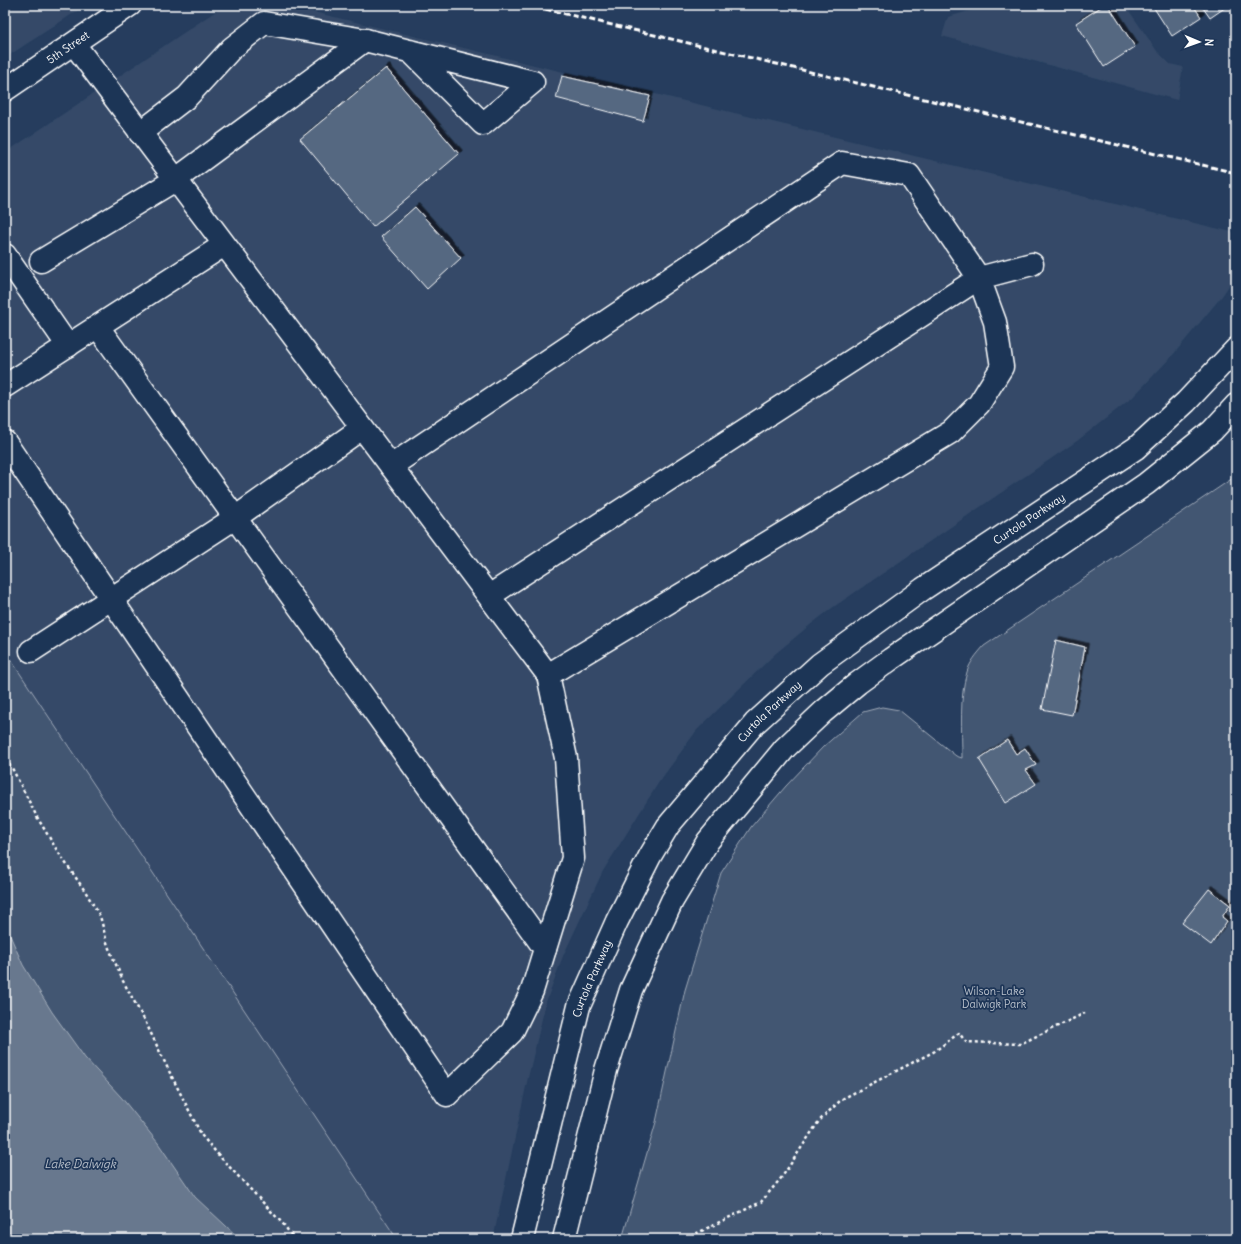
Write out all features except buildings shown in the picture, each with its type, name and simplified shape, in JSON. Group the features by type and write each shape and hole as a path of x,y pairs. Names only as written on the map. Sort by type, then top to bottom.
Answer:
{"main road":[{"name":"5th Street","path":"5,90 130,5"},
{"path":"140,133 188,97 232,48 264,23 365,40 410,51 533,82 483,124 410,51"},
{"path":"41,261 175,180 365,40"},
{"path":"5,442 447,1095 512,1032 532,991 573,858 566,758 548,674 74,44"},
{"path":"391,466 842,163 909,175 979,278 995,322 1002,367 979,404 951,432 548,674"},
{"path":"5,386 224,245"},
{"path":"5,255 68,346"},
{"path":"489,596 979,278 1032,264"},
{"path":"98,327 544,949"},
{"name":"Curtola Parkway","path":"522,1239 579,1006 617,921 650,856 668,826 755,724 820,664 924,589 1136,448 1186,402 1236,349"},
{"path":"564,1239 606,1070 631,990 672,901 708,841 785,748 858,683 1146,484 1212,431 1236,405"},
{"path":"31,651 235,518 362,428"}],"path":[{"path":"5,759 12,768 37,817 58,852 100,916 108,946 124,981 202,1136 284,1225 294,1239"},
{"path":"685,1239 761,1202 782,1177 819,1121 842,1099 935,1051 959,1033 966,1042 1020,1044 1085,1013"}],"shaded area":[{"path":"5,5 86,5 5,58"},
{"path":"225,5 284,5 1236,233 1236,275 1222,296 1172,356 1133,397 1077,441 832,608 775,654 697,730 659,782 603,871 563,956 546,1002 493,1239 397,1239 5,651 5,153"},
{"path":"990,5 1125,5 1157,51 1170,64 1183,67 1177,100 942,36 948,17"}],"green space":[{"name":"Wilson-Lake Dalwigk Park","path":"1236,476 1236,1239 622,1239 656,1122 685,990 721,873 751,827 786,786 823,747 863,712 882,707 899,710 956,756 962,758 964,682 970,665 984,646"},
{"path":"5,651 397,1239 5,1239"}],"water":[{"name":"Lake Dalwigk","path":"5,924 23,965 52,1012 85,1058 121,1097 158,1143 195,1197 240,1239 5,1239"}],"railway":[{"path":"528,5 1236,173"}]}
